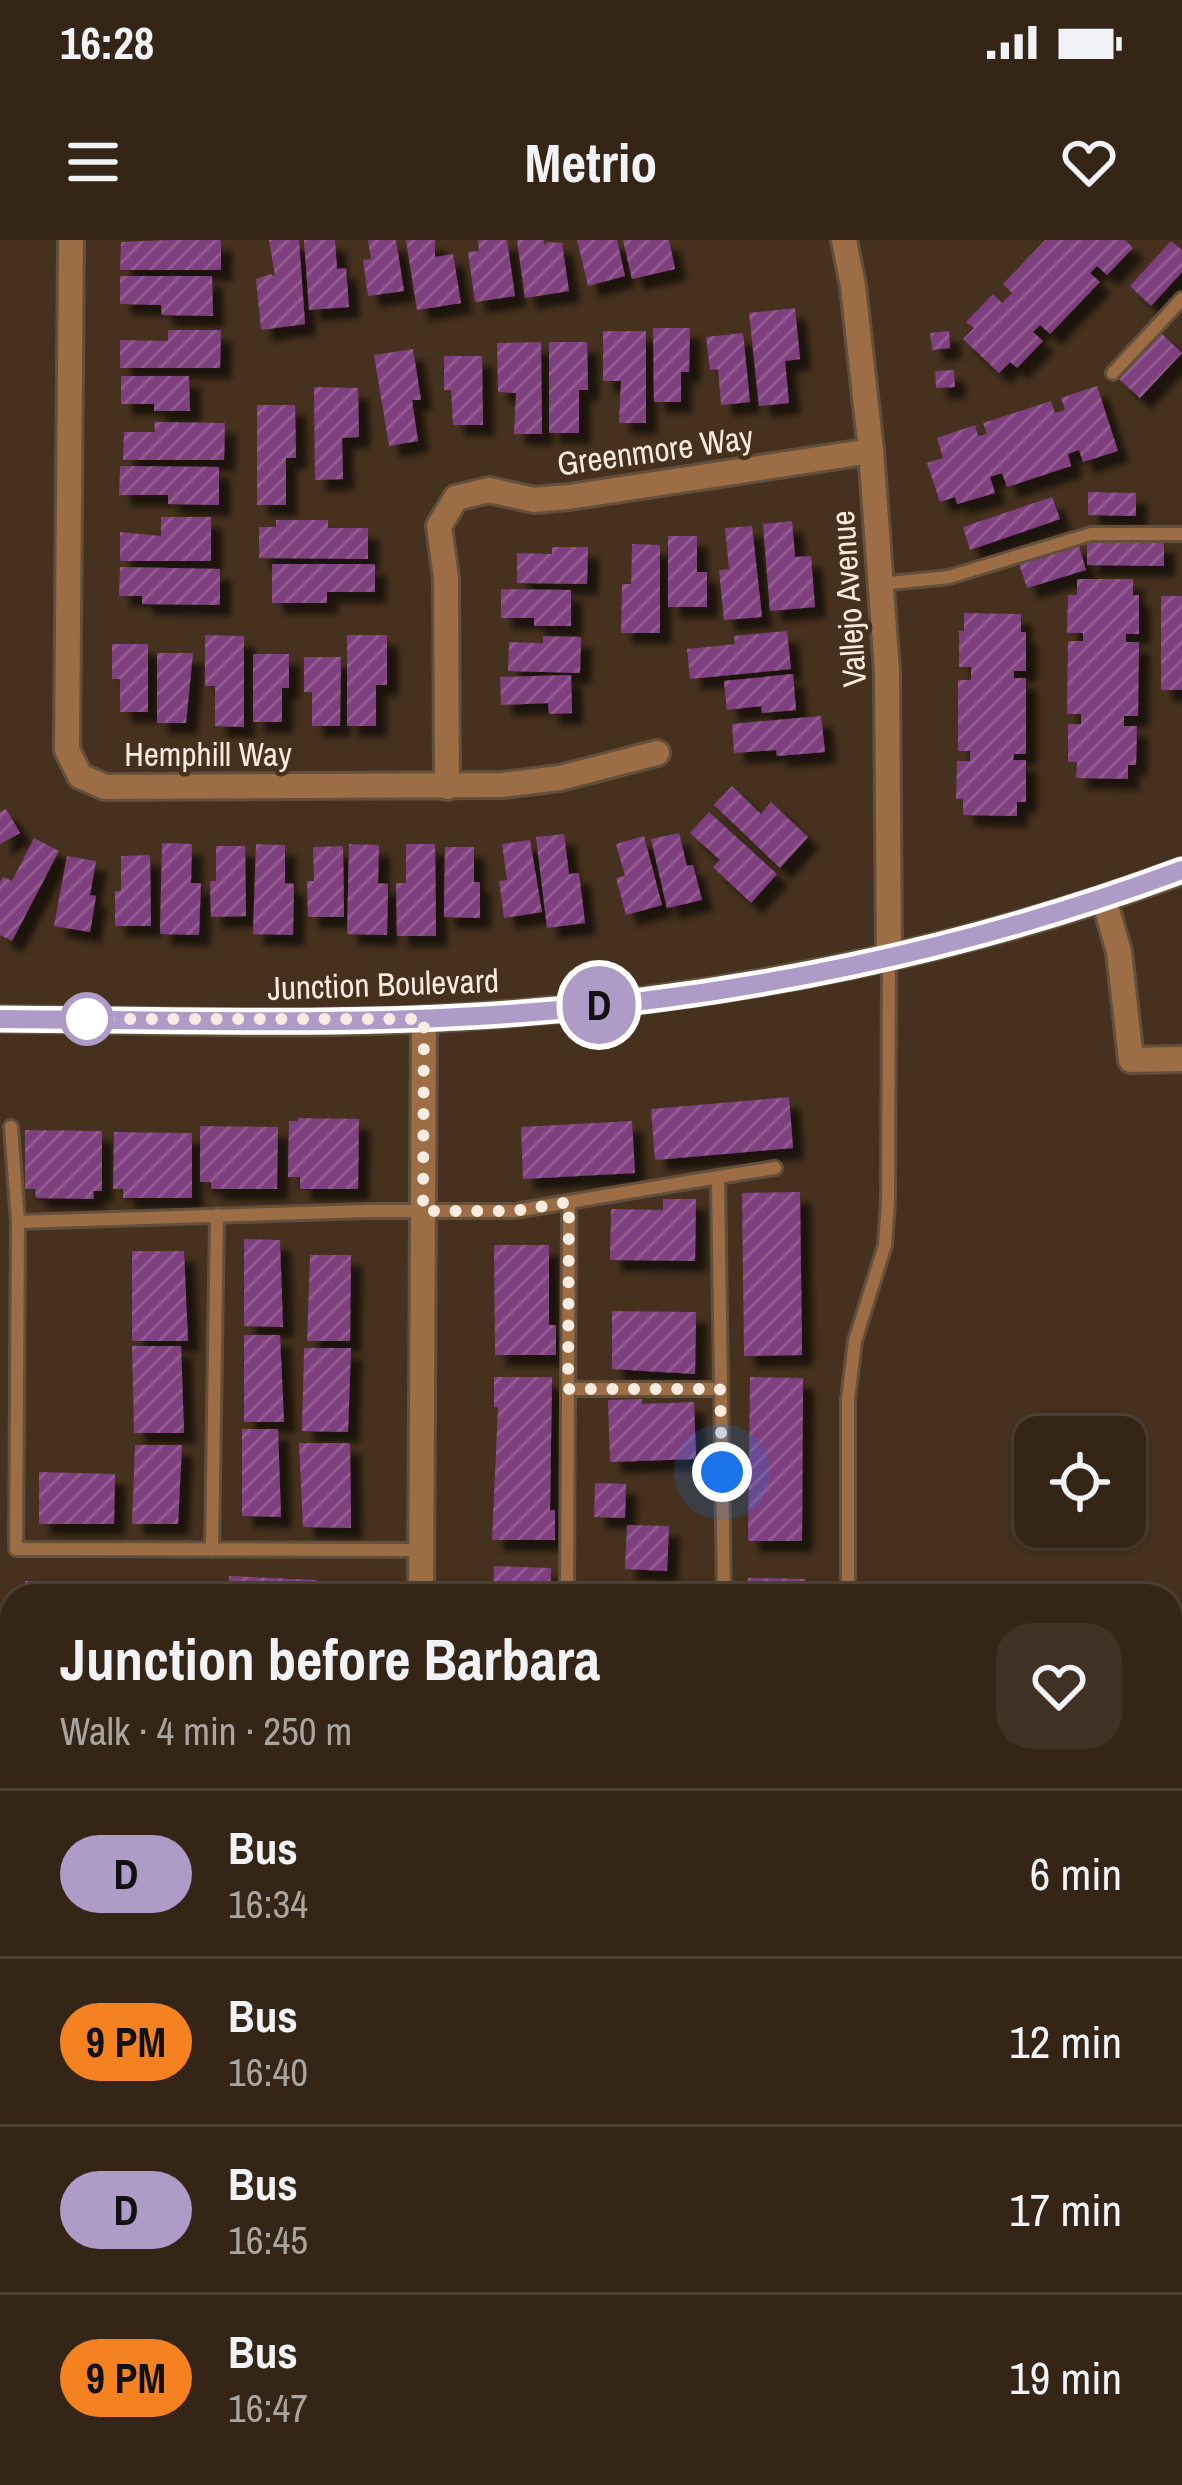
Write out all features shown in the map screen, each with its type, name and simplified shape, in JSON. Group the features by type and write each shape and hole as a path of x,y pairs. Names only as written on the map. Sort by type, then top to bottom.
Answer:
{"main road":[{"name":"Junction Boulevard","path":"0,1019 424,1019 513,1014 763,985 1104,899 1182,871"}],"street":[{"name":"Hemphill Way","path":"70,240 67,750 80,776 104,787 447,787 560,778 657,753"},
{"name":"Vallejo Avenue","path":"844,240 871,451 887,671 889,955"},
{"name":"Greenmore Way","path":"447,787 446,578 440,526 456,498 489,490 534,500 569,497 871,451"},
{"path":"1104,899 1119,952 1131,1060 1182,1059"},
{"path":"421,1584 424,1019"}],"lane":[{"path":"1113,373 1182,298"},
{"path":"880,584 949,577 1091,534 1182,535"},
{"path":"848,1584 848,1399 855,1341 885,1244 888,1202 889,955"},
{"path":"11,1127 18,1222 16,1549 422,1550"},
{"path":"18,1222 515,1211 775,1168"},
{"path":"718,1178 724,1584"},
{"path":"567,1584 569,1202"},
{"path":"212,1550 217,1215"},
{"path":"568,1389 720,1389"}],"building":[{"path":"221,240 221,270 120,270 121,242"},
{"path":"269,240 299,240 305,324 261,330 256,279 275,276"},
{"path":"304,240 335,240 337,269 346,268 349,307 309,310"},
{"path":"368,240 396,240 404,291 368,296 363,260 371,259"},
{"path":"406,240 435,240 435,257 453,254 461,303 417,310"},
{"path":"478,240 507,240 515,296 475,302 468,252 479,251"},
{"path":"517,240 544,240 545,246 562,243 569,291 525,298"},
{"path":"577,240 617,240 625,276 588,286"},
{"path":"623,240 669,240 675,269 632,279"},
{"path":"1045,240 1125,240 1133,248 1107,275 1097,266 1090,273 1100,282 1050,334 1040,325 1033,332 1043,341 1017,368 1010,362 999,373 963,339 974,328 966,322 993,294 1002,303 1012,293 1003,284"},
{"path":"1171,241 1182,250 1182,272 1151,306 1130,286"},
{"path":"120,276 212,276 213,316 162,315 161,305 120,304"},
{"path":"795,308 800,359 785,361 789,403 759,406 749,313"},
{"path":"653,328 690,328 689,372 681,372 681,402 654,402"},
{"path":"168,330 221,330 220,368 120,368 120,340 168,341"},
{"path":"603,331 646,331 646,423 619,423 621,381 603,381"},
{"path":"949,331 950,348 932,350 930,333"},
{"path":"743,333 750,402 721,405 718,369 710,370 706,337"},
{"path":"1161,333 1182,353 1140,398 1119,379"},
{"path":"541,342 542,434 514,434 516,393 498,392 497,343"},
{"path":"549,342 587,342 588,390 579,390 579,433 549,433"},
{"path":"413,349 421,400 412,400 418,441 389,446 374,355"},
{"path":"444,356 482,356 483,425 453,425 451,390 444,390"},
{"path":"954,370 955,387 936,388 935,371"},
{"path":"121,376 189,376 190,411 154,411 154,404 121,404"},
{"path":"1097,386 1118,451 1083,462 1079,450 1068,454 1071,466 1007,487 1002,473 990,477 995,493 957,504 955,497 940,502 927,463 943,458 937,438 975,425 978,436 987,434 983,423 1051,401 1055,413 1065,410 1061,398"},
{"path":"314,387 358,388 359,437 342,438 343,479 315,480"},
{"path":"257,405 295,405 296,458 286,458 286,505 257,505"},
{"path":"154,422 225,423 224,460 123,460 124,432 155,432"},
{"path":"120,466 219,467 219,505 168,504 168,495 119,495"},
{"path":"1088,492 1136,493 1136,516 1088,515"},
{"path":"1052,497 1060,519 970,550 963,527"},
{"path":"161,517 211,517 211,561 120,561 120,532 161,536"},
{"path":"276,520 328,520 328,528 368,528 368,559 259,558 259,527 276,527"},
{"path":"792,521 795,557 811,556 815,607 770,611 763,524"},
{"path":"752,526 762,617 724,620 719,570 729,569 725,528"},
{"path":"668,536 697,536 697,572 707,572 707,607 668,607"},
{"path":"1087,541 1164,542 1164,566 1087,565"},
{"path":"1078,543 1086,570 1027,588 1018,561"},
{"path":"632,544 660,545 660,633 621,633 622,584 631,584"},
{"path":"552,547 588,547 587,584 517,583 517,553 552,554"},
{"path":"272,564 375,564 375,592 327,592 327,603 272,603"},
{"path":"120,567 220,569 220,605 142,604 142,596 119,596"},
{"path":"1077,579 1133,579 1133,595 1139,595 1139,634 1126,634 1126,642 1139,642 1138,716 1124,716 1124,726 1137,726 1136,765 1128,765 1128,779 1076,778 1077,762 1068,762 1068,724 1081,724 1081,714 1067,714 1068,641 1083,641 1083,633 1067,633 1068,595 1077,595"},
{"path":"501,589 571,590 571,626 534,626 534,618 501,618"},
{"path":"1161,596 1182,596 1182,690 1161,690"},
{"path":"964,613 1021,614 1021,632 1026,632 1026,671 1014,671 1014,678 1026,678 1026,754 1014,754 1013,760 1026,760 1026,802 1017,802 1017,816 963,815 963,799 956,799 957,761 970,761 970,751 958,751 958,680 971,680 971,667 959,667"},
{"path":"787,631 791,669 690,679 687,649 735,644 734,636"},
{"path":"205,635 244,636 244,727 215,726 215,686 205,686"},
{"path":"347,635 387,635 387,685 376,685 376,726 347,726"},
{"path":"543,636 581,637 580,673 508,671 509,642 543,643"},
{"path":"112,644 148,644 148,712 120,712 120,679 112,679"},
{"path":"157,653 193,653 186,723 157,723"},
{"path":"253,654 289,654 282,722 253,722"},
{"path":"304,657 341,657 340,726 312,726 312,692 304,692"},
{"path":"793,674 796,710 762,713 761,706 727,710 724,681"},
{"path":"571,675 572,713 549,714 548,703 501,705 500,677"},
{"path":"821,716 825,752 734,753 732,724"},
{"path":"732,786 761,814 771,802 808,837 780,868 714,805"},
{"path":"6,809 20,833 0,844 0,812"},
{"path":"709,812 777,874 751,903 713,867 720,860 690,833"},
{"path":"679,833 702,900 667,908 651,839"},
{"path":"564,834 569,874 579,873 585,923 547,928 536,837"},
{"path":"644,836 662,905 626,915 616,878 625,876 616,844"},
{"path":"34,838 59,851 12,941 0,935 0,882 3,877 12,881"},
{"path":"530,840 542,912 504,918 499,881 507,880 502,844"},
{"path":"162,843 192,844 191,883 201,883 199,935 160,934"},
{"path":"256,844 285,845 285,883 294,884 293,935 253,934"},
{"path":"349,844 379,845 378,883 388,884 387,935 347,934"},
{"path":"406,844 435,844 436,936 397,936 396,883 406,883"},
{"path":"216,846 245,846 246,916 211,917"},
{"path":"343,846 344,917 308,917 313,847"},
{"path":"445,847 474,847 480,918 444,917"},
{"path":"150,855 151,926 115,926 121,856"},
{"path":"67,856 96,861 90,932 54,926"},
{"path":"789,1097 793,1148 655,1160 651,1109"},
{"path":"359,1119 358,1189 300,1189 300,1177 288,1177 289,1121"},
{"path":"632,1121 635,1173 523,1179 521,1127"},
{"path":"200,1126 278,1127 277,1189 211,1189 211,1182 200,1182"},
{"path":"25,1130 102,1131 102,1191 93,1191 94,1199 36,1198 35,1189 25,1189"},
{"path":"114,1132 192,1133 192,1198 123,1198 123,1189 113,1189"},
{"path":"800,1192 802,1355 744,1356 742,1193"},
{"path":"663,1199 696,1199 695,1261 610,1260 611,1209 663,1210"},
{"path":"244,1239 280,1240 283,1327 244,1326"},
{"path":"494,1245 549,1245 549,1325 556,1325 556,1355 495,1355"},
{"path":"132,1251 184,1251 188,1341 132,1341"},
{"path":"310,1255 351,1255 350,1341 307,1341"},
{"path":"612,1311 696,1312 695,1374 612,1369"},
{"path":"244,1335 280,1335 284,1422 244,1422"},
{"path":"132,1346 181,1346 184,1433 134,1433"},
{"path":"304,1348 351,1348 348,1432 302,1431"},
{"path":"494,1377 552,1377 550,1510 555,1510 555,1540 492,1540 498,1407 494,1407"},
{"path":"750,1377 803,1378 802,1541 748,1541"},
{"path":"642,1399 642,1404 694,1402 696,1459 610,1462 608,1400"},
{"path":"242,1429 278,1429 281,1517 242,1516"},
{"path":"299,1443 350,1443 351,1528 303,1527"},
{"path":"135,1445 182,1445 178,1524 132,1524"},
{"path":"39,1472 115,1474 114,1524 39,1524"},
{"path":"595,1483 626,1484 625,1518 594,1517"},
{"path":"627,1525 669,1526 667,1571 625,1569"},
{"path":"494,1566 551,1568 550,1584 493,1584"},
{"path":"229,1576 316,1580 316,1584 229,1584"},
{"path":"748,1578 805,1579 805,1584 748,1584"},
{"path":"25,1581 109,1582 109,1584"}],"bus line":[{"name":"D","path":"0,1019 424,1019 513,1014 763,985 1008,926 1104,899 1182,870"}],"route":[{"path":"87,1019 424,1019 423,1211 515,1211 569,1202 568,1389 720,1389 722,1472"}]}
